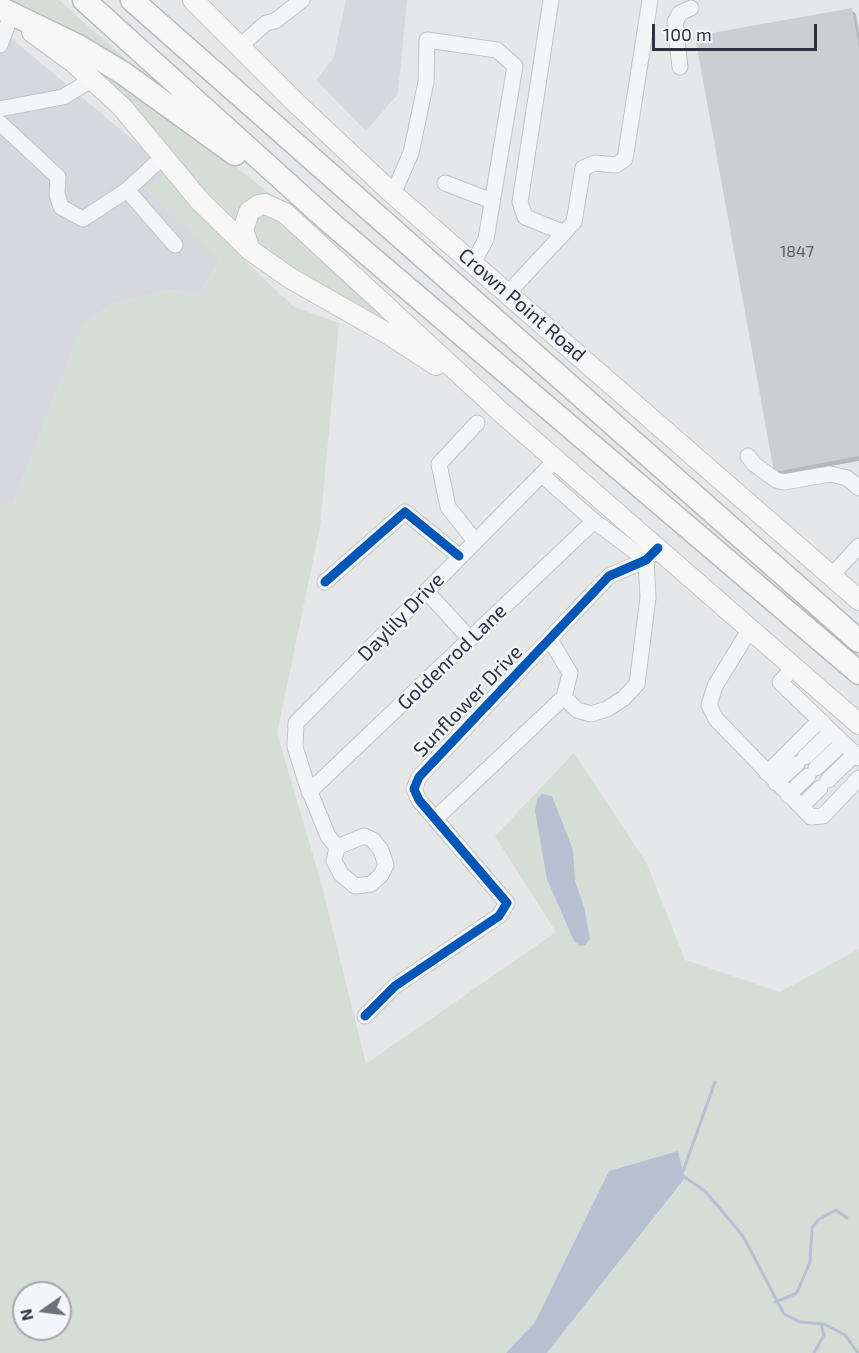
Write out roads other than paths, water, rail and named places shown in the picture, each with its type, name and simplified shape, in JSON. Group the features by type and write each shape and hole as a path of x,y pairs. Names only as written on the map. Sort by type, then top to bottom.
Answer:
{"highway":[{"path":"84,0 368,254 859,673"},
{"path":"132,0 859,642"},
{"path":"3,12 78,46 123,73 182,114 368,254"},
{"path":"822,608 848,619 859,629"}],"main road":[{"name":"Crown Point Road","path":"193,0 393,194 859,600"},
{"path":"3,12 46,40 93,79 122,107 200,201 250,250 290,278 390,335 483,396"},
{"path":"250,250 243,230 249,212 265,204 285,213 483,396 556,460 652,554 750,629 859,724"}],"street":[{"path":"239,47 266,23 275,21 302,0"},
{"path":"551,0 520,202 525,218 562,232"},
{"path":"508,293 562,232 574,222 583,168 595,164 616,165 625,159 650,0"},
{"path":"680,67 675,22 680,13 691,8"},
{"path":"0,45 3,12"},
{"path":"393,194 411,153 426,82 427,40 497,50 515,66 486,239 473,263"},
{"path":"0,110 63,97 93,79"},
{"path":"0,123 57,177 57,194 61,207 73,216 83,219 127,190 164,156"},
{"path":"446,183 492,201"},
{"path":"127,190 175,245"},
{"path":"475,541 448,507 439,464 477,423"},
{"path":"748,456 754,464 776,480 784,482 830,474 847,478 859,488"},
{"name":"Daylily Drive","path":"337,847 328,836 309,792 295,747 296,723 556,460"},
{"path":"435,819 564,697 577,711 591,714 607,709 624,698 637,684 652,554 594,520 542,475"},
{"path":"325,582 405,512 459,556"},
{"name":"Goldenrod Lane","path":"309,792 594,520"},
{"path":"831,576 859,546"},
{"name":"Sunflower Drive","path":"365,1017 395,987 499,916 507,903 419,800 414,789 419,777 551,641 609,576 652,554"},
{"path":"427,592 470,639"},
{"path":"750,629 714,686 710,705 716,719 811,818 823,816 859,778"},
{"name":"Sunflower Drive","path":"551,641 570,673 564,697"},
{"path":"794,667 780,682 857,756 801,807"},
{"path":"772,778 820,720"},
{"path":"772,778 801,760 831,732"},
{"path":"788,795 843,743"}],"water":[{"path":"542,794 552,796 573,850 575,881 584,907 590,939 585,945 580,946 574,941 547,879 535,811 537,799"},
{"path":"678,1151 685,1178 547,1353 506,1353 535,1322 609,1171"}],"waterway":[{"path":"682,1174 715,1082"},
{"path":"683,1176 706,1192 743,1236 784,1314 800,1322 824,1324 845,1335 858,1353"},
{"path":"775,1302 795,1294 798,1290 810,1262 812,1228 818,1220 836,1210 847,1218"},
{"path":"814,1353 824,1335 821,1323"}]}
